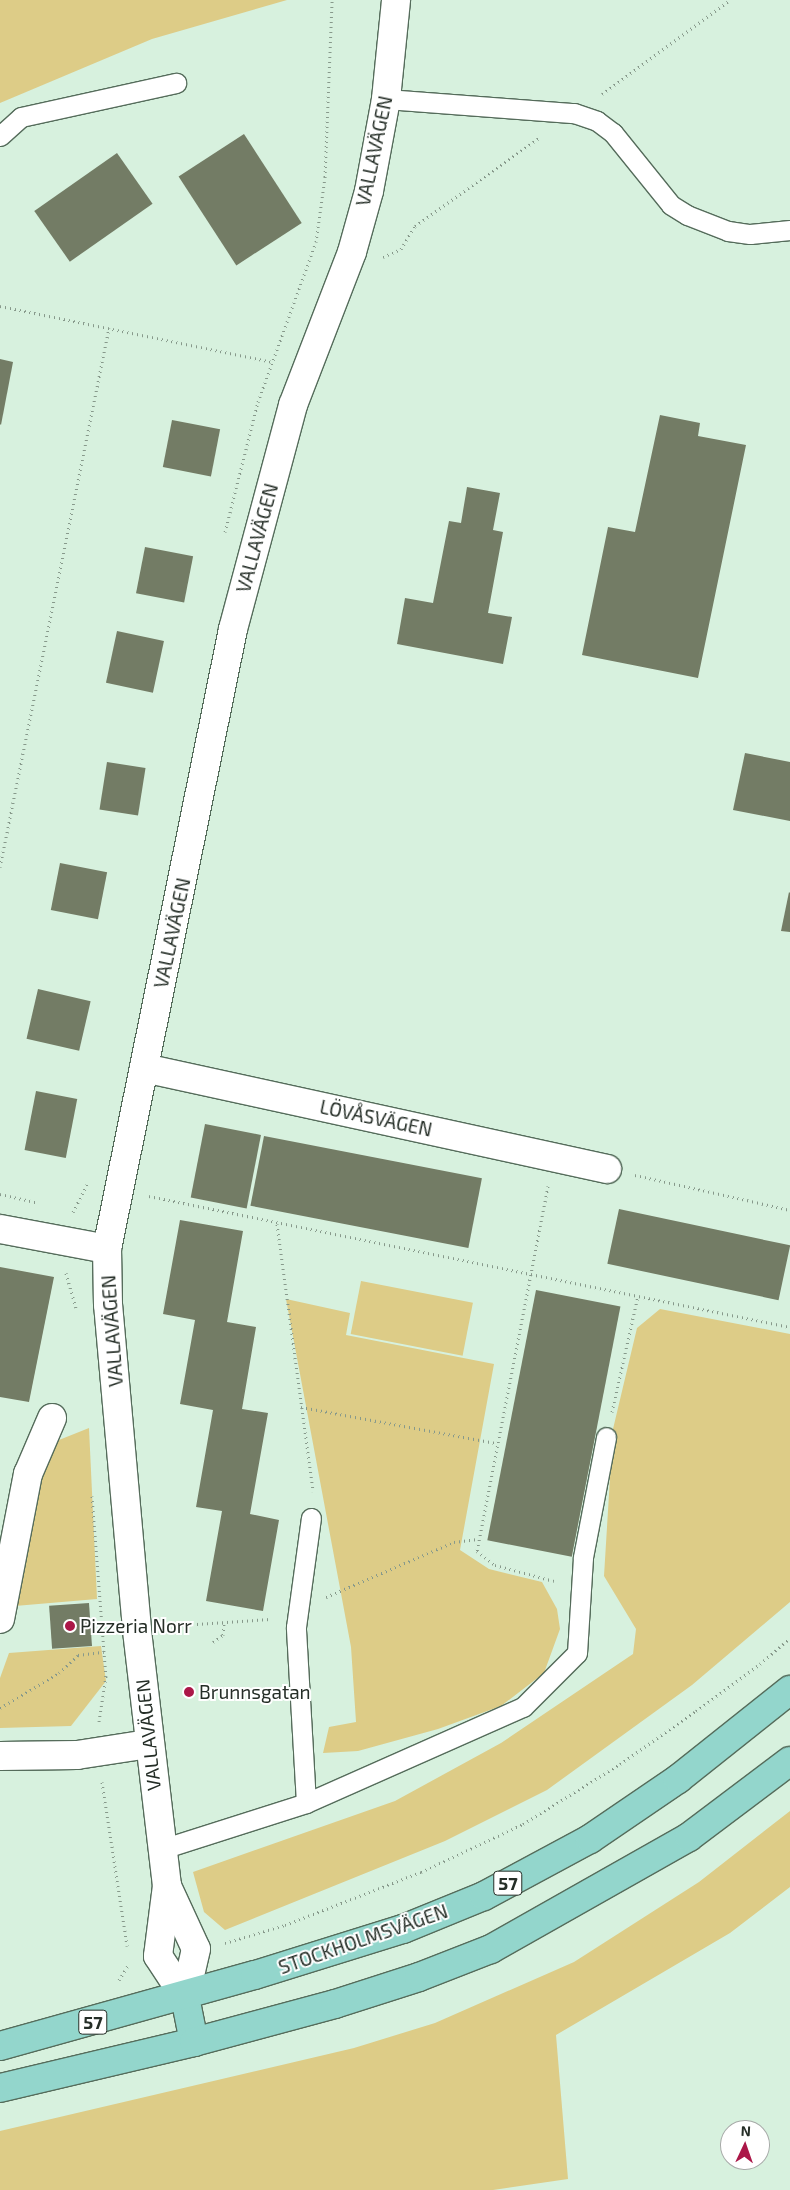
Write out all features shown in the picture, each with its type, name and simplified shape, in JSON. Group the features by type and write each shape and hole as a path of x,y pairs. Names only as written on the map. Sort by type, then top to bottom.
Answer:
{"main road":[{"name":"STOCKHOLMSVÄGEN","path":"0,2046 185,1997 403,1929 484,1896 590,1839 678,1779 790,1690"},
{"name":"57","path":"0,2088 194,2042 335,2004 419,1977 491,1949 689,1837 790,1762"},
{"path":"185,1997 194,2042"}],"street":[{"name":"VALLAVÄGEN","path":"185,1997 158,1956 167,1886 149,1744 108,1305 107,1249 233,628 293,405 352,252 369,191 386,99 396,0"},
{"name":"LÖVÅSVÄGEN","path":"144,1068 607,1169"},
{"path":"0,1229 107,1249"},
{"path":"0,1619 28,1474 52,1418"},
{"path":"0,1756 77,1755 149,1744"},
{"name":"VALLAVÄGEN","path":"167,1886 196,1949 185,1997"}],"lane":[{"path":"0,136 21,117 176,83"},
{"path":"386,99 574,114 596,121 613,133 671,206 687,215 728,231 759,234 790,230"},
{"path":"162,1849 306,1803 524,1707 577,1653 583,1557 606,1437"},
{"path":"306,1803 296,1627 311,1518"}],"path":[{"path":"316,242 374,258 396,252 415,226 574,114 730,0"},
{"path":"0,306 272,362"},
{"path":"0,867 109,328"},
{"path":"554,1157 496,1443 477,1551 495,1565 582,1589"},
{"path":"607,1169 790,1210"},
{"path":"88,1182 277,1224 790,1327"},
{"path":"277,1224 314,1501 311,1518"},
{"path":"606,1437 638,1296"},
{"path":"301,1407 496,1443"},
{"path":"213,1642 223,1635 224,1623"},
{"path":"224,1943 285,1925 403,1879 523,1824 620,1764 689,1716 760,1664 790,1638"},
{"path":"0,1708 59,1673 78,1655 104,1652"}],"shaded area":[{"path":"0,0 287,0 152,39 0,103"},
{"path":"361,1281 473,1303 463,1356 351,1334"},
{"path":"286,1299 350,1313 346,1335 494,1364 460,1550 489,1569 542,1582 557,1609 560,1629 544,1673 501,1706 438,1729 358,1751 323,1753 329,1727 356,1722 351,1647"},
{"path":"660,1309 790,1334 790,1602 692,1685 547,1790 445,1841 225,1930 204,1912 193,1872 395,1801 501,1743 633,1654 636,1629 604,1576 613,1429 637,1328"},
{"path":"89,1428 97,1599 15,1606 36,1472 59,1440"},
{"path":"101,1646 106,1681 71,1726 0,1728 0,1678 9,1653"},
{"path":"790,1811 790,1887 730,1933 556,2035 568,2179 493,2190 0,2190 0,2131 354,2048 435,2023 574,1962 699,1882"}],"building":[{"path":"244,134 302,223 236,265 179,176"},
{"path":"117,153 153,204 70,262 34,211"},
{"path":"0,359 13,362 1,425 0,424"},
{"path":"660,415 700,423 698,436 746,445 698,678 582,655 608,527 635,532"},
{"path":"172,420 220,429 211,476 163,467"},
{"path":"467,487 500,493 493,530 503,532 488,613 512,617 503,664 397,644 405,598 433,603 449,521 461,523"},
{"path":"145,547 193,556 184,602 136,593"},
{"path":"117,631 164,641 153,693 106,683"},
{"path":"745,753 790,762 790,821 733,810"},
{"path":"107,762 146,768 138,816 99,809"},
{"path":"60,863 107,872 98,919 51,910"},
{"path":"790,893 790,932 781,931"},
{"path":"38,989 91,1001 79,1051 27,1039"},
{"path":"36,1091 77,1099 66,1158 25,1150"},
{"path":"205,1124 261,1135 247,1208 191,1198"},
{"path":"264,1136 482,1178 468,1248 250,1206"},
{"path":"619,1209 790,1245 779,1300 607,1264"},
{"path":"180,1220 243,1231 227,1322 256,1327 242,1409 268,1413 250,1514 279,1520 263,1611 206,1601 222,1511 196,1507 213,1410 180,1404 195,1320 163,1314"},
{"path":"0,1267 54,1277 29,1402 0,1397"},
{"path":"536,1290 620,1306 572,1557 487,1540"},
{"name":"Pizzeria Norr","path":"89,1603 92,1646 52,1649 49,1606"}],"place":[{"name":"Pizzeria Norr","path":"70,1626"},
{"name":"Brunnsgatan","path":"189,1692"}]}
